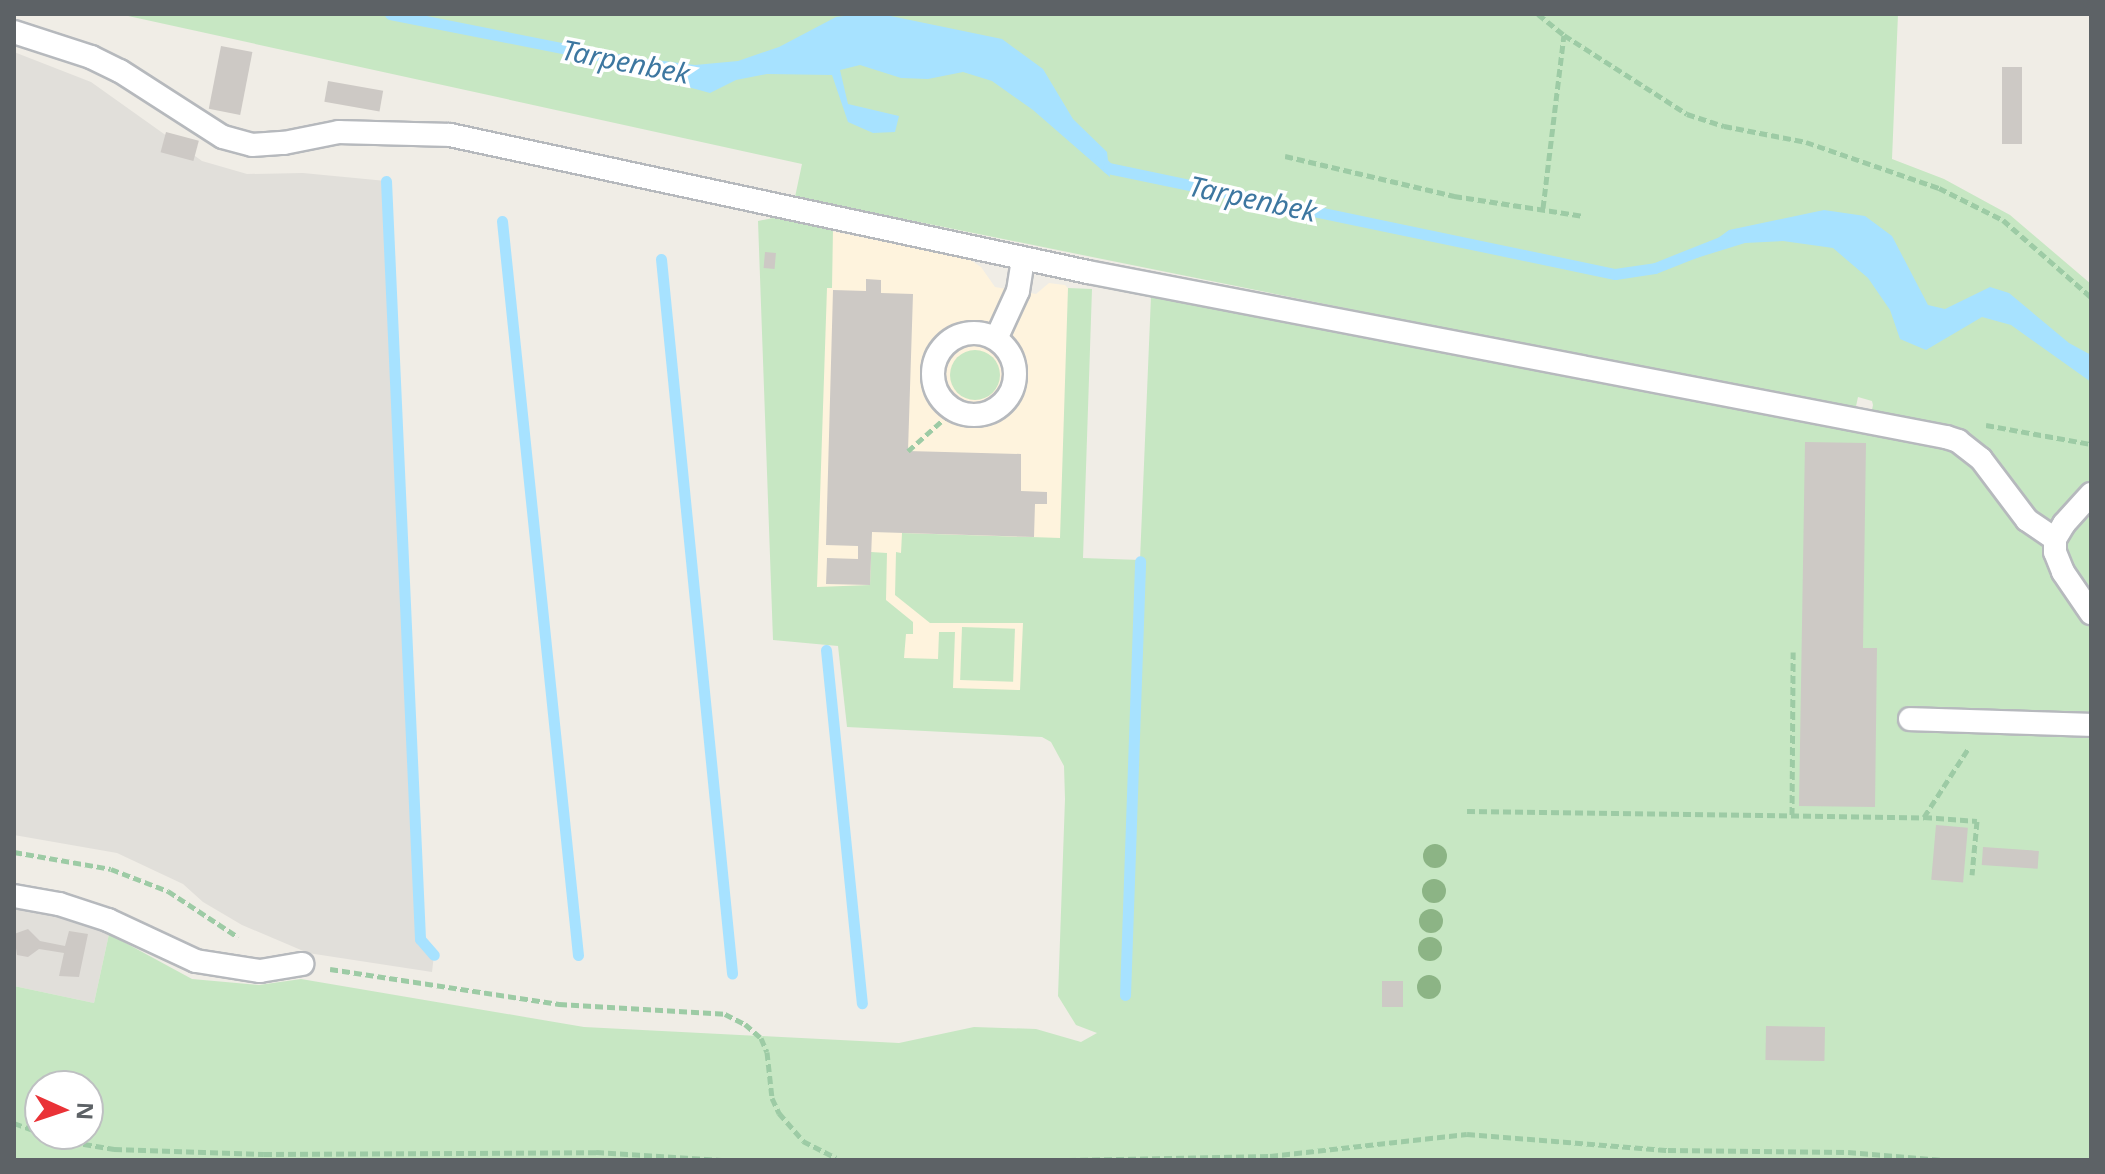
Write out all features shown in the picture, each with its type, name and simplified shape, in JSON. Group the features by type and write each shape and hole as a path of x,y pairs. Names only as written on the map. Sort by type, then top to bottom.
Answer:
{"lane":[{"path":"14,32 101,61 223,137 252,145 284,143 339,132 450,135 1023,258 1946,437 1958,441 1981,459 2027,520 2055,539 2063,572 2091,613"},
{"path":"996,339 1018,291 1023,258"},
{"path":"975,332 996,339 1011,354 1016,367 1010,396 1001,407 988,414 974,416 954,410 938,395 933,381 938,353 948,342 961,335 975,332"},
{"path":"2055,539 2091,494"},
{"path":"1910,719 2091,725"},
{"path":"14,896 59,904 108,920 196,961 260,971 302,964"}],"path":[{"path":"1538,14 1564,35 1687,114 1724,126 1806,142 1939,188 2003,220 2091,297"},
{"path":"1543,208 1564,35"},
{"path":"1285,156 1454,196 1583,216"},
{"path":"908,451 954,410"},
{"path":"1792,815 1793,652"},
{"path":"1924,817 1985,721"},
{"path":"1467,811 1924,817 1977,821 1972,875"},
{"path":"14,852 111,869 168,891 251,943"},
{"path":"302,964 559,1004 725,1014 745,1024 761,1038 767,1052 772,1098 785,1121 803,1141 836,1158"},
{"path":"14,1123 60,1140 114,1149 264,1154 596,1152 722,1160"},
{"path":"1068,1160 1270,1156 1467,1134 1668,1150 1848,1152 1943,1160"},
{"path":"822,1160 881,1160"}],"shaded area":[{"path":"14,52 91,82 202,161 247,174 303,173 386,181 420,939 434,955 432,972 308,953 242,925 203,902 183,884 117,853 14,835"},
{"path":"826,230 969,259 981,267 995,287 1036,294 1049,283 1065,285 1072,293 1060,696 882,703 877,625 798,609"},
{"path":"14,907 54,915 109,934 94,1003 14,986"}],"green space":[{"path":"119,14 1898,14 1892,159 1944,179 2010,215 2091,284 2091,1160 14,1160 14,986 94,1003 109,934 192,979 259,985 301,979 584,1027 899,1043 974,1027 1036,1029 1081,1042 1097,1033 1076,1025 1058,996 1065,799 1064,766 1051,742 1042,737 847,727 838,646 773,640 758,221 773,218 833,229 832,288 827,288 817,587 870,585 871,552 887,553 886,600 913,622 913,634 906,634 904,658 938,659 939,632 955,632 953,688 1020,690 1023,623 930,623 895,595 896,552 901,553 902,533 1060,538 1068,288 1092,289 1083,558 1140,560 1151,296 1868,429 1873,405 1872,401 1858,397 1855,411 795,197 802,164"},
{"path":"975,350 993,357 1000,375 993,393 975,400 957,393 950,375 957,357"},
{"path":"962,627 1015,629 1013,682 960,680"}],"water":[{"path":"881,14 1002,39 1043,69 1073,119 1107,152 1110,177 1033,110 992,81 963,72 928,79 901,78 860,65 840,70 848,104 899,116 895,132 873,133 848,122 832,75 767,74 736,80 710,93 659,79 640,58 695,65 738,61 779,47 836,17"},
{"path":"1824,210 1865,216 1892,236 1928,305 1945,309 1990,287 2009,293 2069,343 2091,355 2091,382 2011,325 1982,317 1926,350 1900,339 1890,310 1868,278 1833,248 1783,241 1745,243 1687,261 1729,230"}],"building":[{"path":"221,46 252,52 240,115 209,109"},
{"path":"2002,67 2022,67 2022,144 2002,144"},
{"path":"328,81 383,91 380,111 324,102"},
{"path":"166,132 199,141 193,161 161,152"},
{"path":"765,252 776,253 775,269 764,268"},
{"path":"866,279 881,280 881,293 913,294 908,451 1021,454 1021,491 1047,492 1047,504 1035,504 1034,537 872,532 870,585 826,584 827,558 858,559 858,546 826,545 833,290 866,291"},
{"path":"1805,442 1866,443 1863,648 1877,648 1875,807 1799,806"},
{"path":"1936,825 1968,828 1963,883 1931,880"},
{"path":"1983,847 2039,851 2038,869 1982,865"},
{"path":"28,929 40,941 65,946 69,931 88,934 79,977 59,976 64,953 39,949 28,957 17,955 14,934"},
{"path":"1382,981 1403,981 1403,1007 1382,1007"},
{"path":"1766,1026 1825,1027 1824,1061 1765,1060"}],"waterway":[{"name":"Tarpenbek","path":"390,14 658,67"},
{"name":"Tarpenbek","path":"1100,160 1108,168 1615,274 1655,268 1723,241"},
{"path":"386,181 420,939 434,955"},
{"path":"502,221 578,955"},
{"path":"661,259 732,973"},
{"path":"1125,995 1140,561"},
{"path":"826,650 862,1003"}]}
